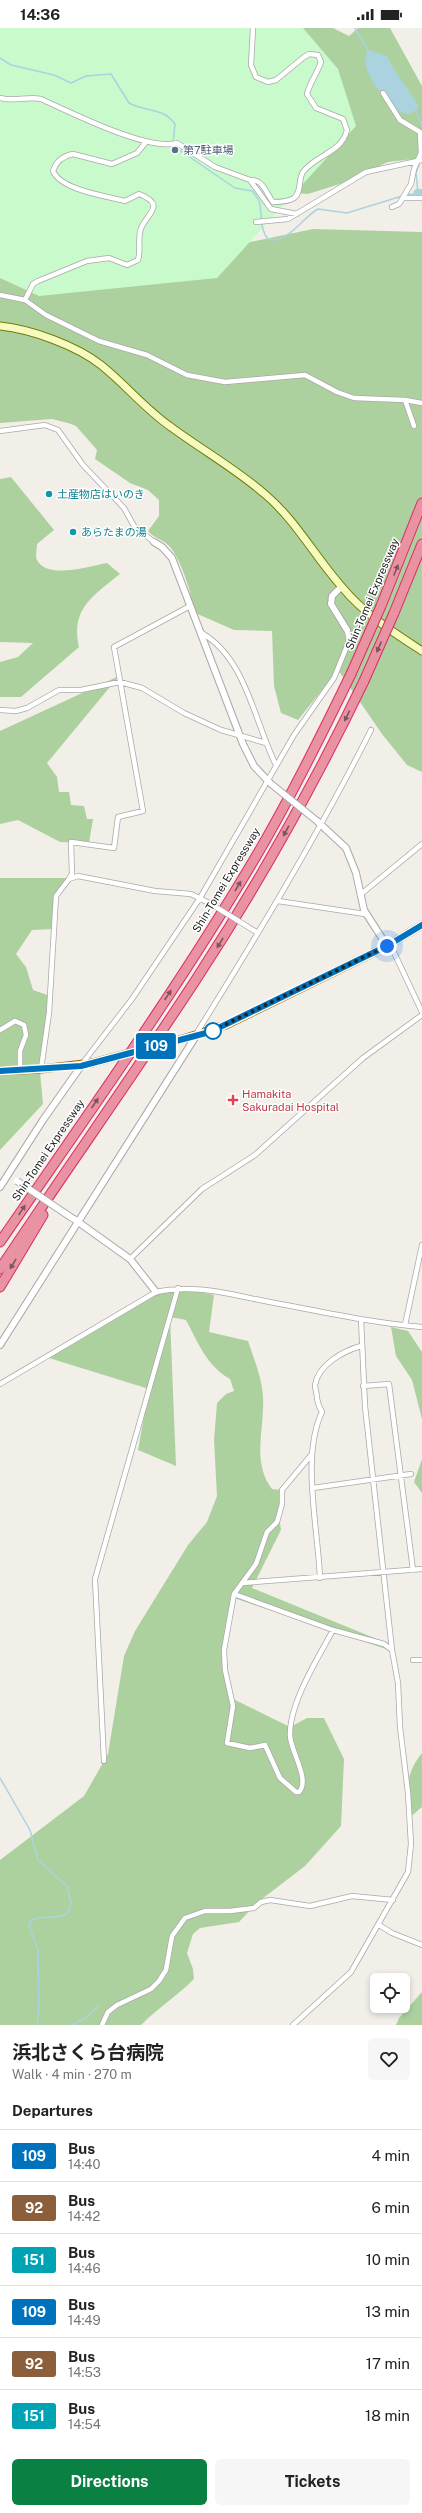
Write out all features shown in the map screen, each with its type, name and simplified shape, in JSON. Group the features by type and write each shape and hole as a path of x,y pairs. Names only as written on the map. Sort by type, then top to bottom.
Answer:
{"highway":[{"name":"Shin-Tomei Expressway","path":"0,1242 184,972 227,904 295,785 351,674 381,606 422,502"},
{"path":"0,1269 197,978 271,858 325,760 364,681 422,544"},
{"path":"0,1287 131,1077"}],"main road":[{"path":"0,326 28,332 68,347 89,356 102,366 141,404 170,427 267,495 342,587 366,612 422,651"},
{"path":"0,1071 81,1066 196,1036 226,1026 388,945 422,925"}],"street":[{"path":"0,98 8,100 41,99 90,122 146,142 173,145 215,167 250,180 255,180 260,183 274,202 291,199 298,193 303,172 317,160 338,147 347,130 343,119 316,108 308,94 310,83 318,73 321,62 318,55 310,54 304,56 276,80 268,82 256,77 251,65 253,28"},
{"path":"384,93 400,120 420,132 421,154 412,184 399,204 392,207"},
{"path":"25,300 33,284 87,261 109,258 127,266 138,260 140,249 140,232 152,212 153,206 150,200 139,194 125,201 71,186 61,181 53,171 58,161 67,155 73,154 112,164 140,150 146,142"},
{"path":"260,222 288,219 350,179 366,172 419,161"},
{"path":"250,180 272,210 297,214"},
{"path":"403,198 422,198"},
{"path":"0,295 25,300 46,315 99,341 147,355 187,375 225,382 305,375 337,392 354,398 405,400 422,403"},
{"path":"405,400 414,426"},
{"path":"0,430 45,426 58,430 82,465 124,508 134,526 162,547 172,558 240,735 254,766 268,781 319,823 346,848 356,873 359,895 366,914 388,945 422,1012"},
{"path":"1,1184 43,1120 81,1066 132,999 200,898 276,765 303,721 334,678 349,641 347,630 330,604 332,596 342,587"},
{"path":"41,1069 49,1013 56,896 72,874 71,842 114,848 118,817 143,811 114,648 190,606"},
{"path":"200,632 218,644 246,685 266,743 276,765"},
{"path":"0,710 16,711 27,708 59,690 81,690 120,682 142,688 184,713 240,735 266,743"},
{"path":"0,1345 75,1220 196,1036 278,901 319,823 371,730"},
{"path":"359,895 422,844"},
{"path":"69,879 78,876 155,891 191,894 211,904 258,933"},
{"path":"278,901 364,915 366,914"},
{"path":"130,1259 202,1190 255,1155 363,1058 422,1015"},
{"path":"0,1030 15,1022 24,1025 26,1035 20,1051 20,1070"},
{"path":"8,1175 130,1259 156,1292"},
{"path":"405,1325 422,1245"},
{"path":"0,1384 156,1292 178,1288 214,1291 361,1319 422,1327"},
{"path":"104,1761 95,1579 178,1288"},
{"path":"293,2025 352,1972 408,1872 411,1844 408,1793 399,1716 398,1683 392,1650 385,1572 363,1386 361,1319"},
{"path":"320,1578 312,1454 317,1423 322,1412 317,1404 315,1387 318,1375 337,1358 361,1346"},
{"path":"363,1386 390,1384 413,1570"},
{"path":"312,1454 282,1490 282,1504 278,1522 267,1532 256,1564 234,1594 224,1650 225,1670 233,1706 227,1742 250,1748 265,1745 280,1778 296,1792 299,1792 302,1786 301,1768 291,1744 290,1727 300,1696 333,1630"},
{"path":"313,1488 411,1474"},
{"path":"242,1583 422,1569"},
{"path":"234,1594 333,1630 384,1644 392,1650"},
{"path":"413,1660 422,1660"},
{"path":"102,2025 108,2012 117,2005 151,1989 159,1981 166,1970 172,1936 185,1918 194,1913 254,1908 261,1902 270,1900 310,1906 352,1896 393,1900"},
{"path":"379,1925 392,1933 422,1945"}],"green space":[{"path":"0,28 333,28 349,36 358,28 390,28 422,86 422,158 388,162 340,184 308,194 254,189 250,242 313,229 422,232 422,772 407,765 382,734 338,670 298,720 281,713 274,686 272,631 234,630 193,612 189,588 173,550 148,531 159,516 159,500 148,490 130,483 95,459 97,450 76,426 52,419 0,423"},
{"path":"0,28 303,28 338,69 356,126 217,278 39,296 0,278"},
{"path":"11,477 54,530 37,544 36,558 42,566 59,571 80,569 107,563 120,574 93,596 86,604 78,623 77,634 79,647 21,697 0,697 0,662 18,657 33,643 0,642 0,479"},
{"path":"119,676 47,763 57,777 59,792 69,792 71,805 84,806 87,819 93,819 89,843 60,842 18,820 0,824 0,731"},
{"path":"0,878 68,878 56,896 54,929 32,930 16,954 26,967 33,990 50,996 40,1072 43,1104 0,1150"},
{"path":"182,1288 214,1295 209,1332 248,1341 261,1383 263,1409 260,1456 266,1479 272,1489 282,1490 279,1515 281,1530 252,1588 389,1644 389,1650 234,1598 225,1644 231,1698 290,1727 307,1718 324,1718 344,1759 341,1826 305,1866 258,1902 239,1922 200,1928 193,1934 187,1953 193,1969 194,1979 141,2025 0,2025 0,1860 84,1796 108,1754 124,1656 135,1631 188,1545 207,1522 217,1496 214,1440 217,1403 226,1394 234,1391 230,1379 215,1368 209,1361 186,1320 170,1317 176,1466 138,1450 149,1389 49,1358 154,1293"},
{"path":"391,1327 408,1331 422,1352 422,1419 412,1380 396,1356"},
{"path":"422,1459 422,1493 414,1482"},
{"path":"422,1753 422,1807 409,1818 407,1800 408,1784 412,1768"},
{"path":"422,1992 422,2025 396,2025 403,2013 410,2013 410,2006"}],"water":[{"path":"368,50 387,56 415,100 419,107 409,115 398,110 390,103 372,81 368,72 365,57"}],"waterway":[{"path":"355,28 368,50"},
{"path":"0,58 11,65 54,75 71,83 86,76 111,74 129,103 159,112 175,124 173,143 175,147 235,188 252,191 259,201 262,227 268,239 275,240 282,238 318,209 347,213 402,196"},
{"path":"415,108 422,126"},
{"path":"406,195 418,193 416,173 420,161"},
{"path":"418,193 422,194"},
{"path":"0,1778 30,1830 38,1860 67,1886 71,1903 68,1913 59,1916 31,1920 29,1926 38,1950 39,2007 37,2025"},
{"path":"72,2025 86,2018 98,2006"}],"bus line":[{"name":"109","path":"0,1071 81,1066 210,1032 226,1026 387,946 422,925"}],"place":[{"name":"第7駐車場","path":"175,150"},
{"name":"土産物店はいのき","path":"49,494"},
{"name":"あらたまの湯","path":"73,532"},
{"name":"Hamakita Sakuradai Hospital","path":"233,1100"}],"route":[{"path":"213,1031 210,1032 226,1026 387,946"}]}
